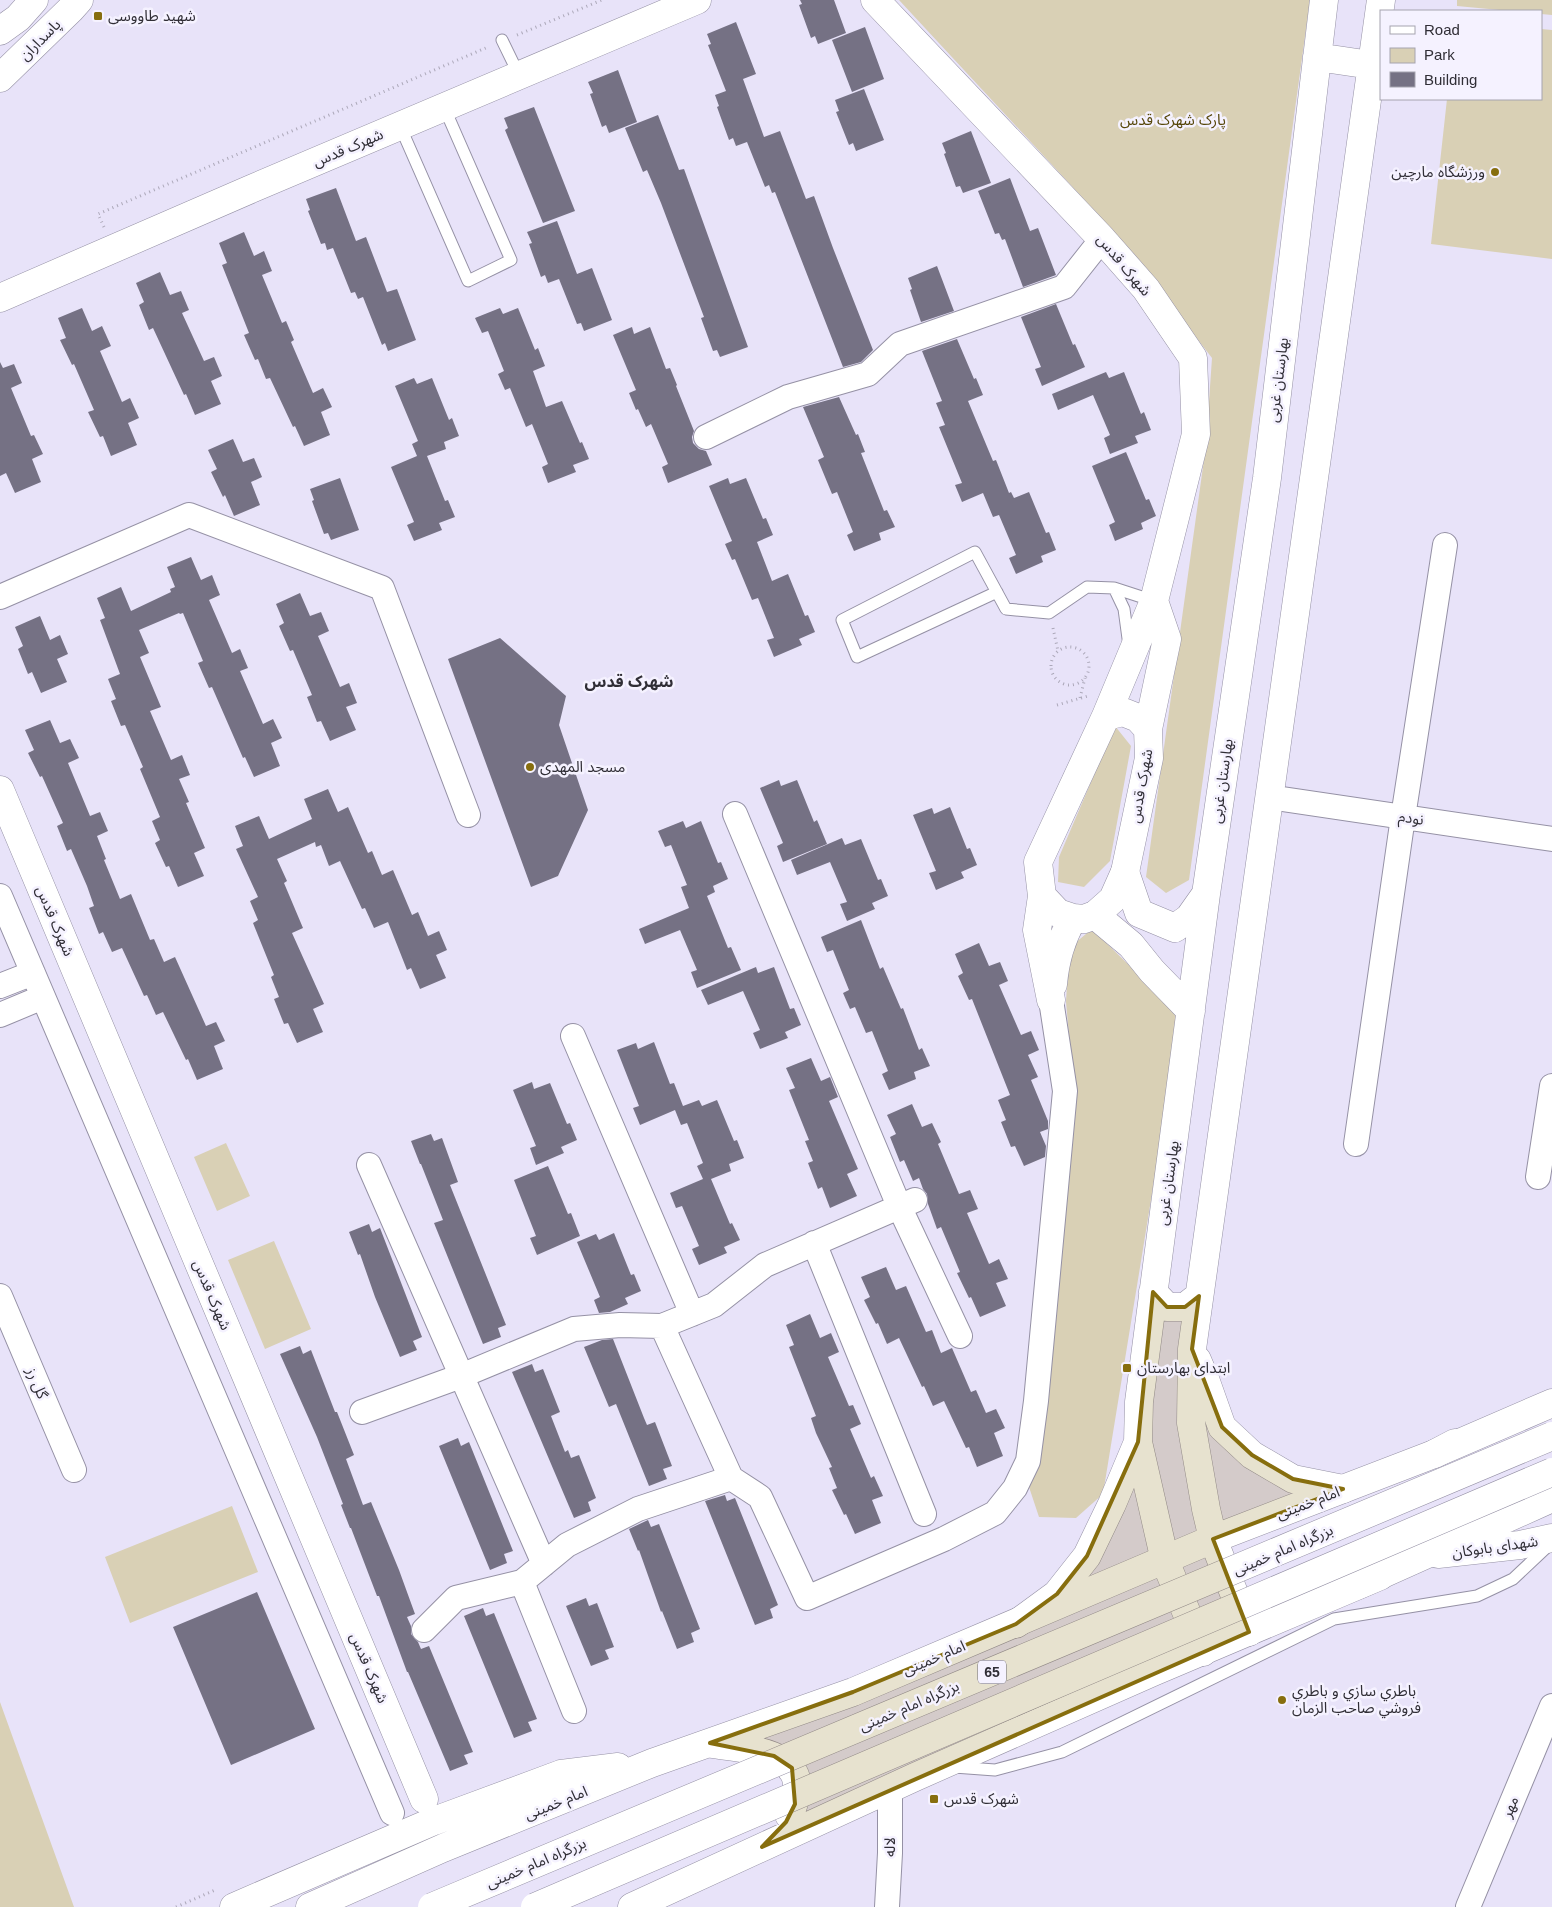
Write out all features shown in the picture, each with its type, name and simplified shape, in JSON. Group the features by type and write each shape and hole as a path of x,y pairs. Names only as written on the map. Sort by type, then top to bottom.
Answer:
{"main road":[{"name":"پاسداران","path":"0,31 18,18 34,0"},
{"name":"پاسداران","path":"0,78 79,0"},
{"name":"شهرک قدس","path":"0,298 697,0"},
{"name":"شهرک قدس","path":"875,0 1102,239 1146,289 1193,358 1196,434 1154,601 1106,716"},
{"name":"بهارستان غربی","path":"1204,1652 1165,1561 1138,1442 1139,1402 1206,894 1267,478 1324,0"},
{"path":"1249,1632 1213,1540 1191,1423 1192,1349 1381,0"},
{"path":"1317,57 1371,65"},
{"path":"1148,729 1167,639 1154,601"},
{"name":"شهرک قدس","path":"1084,917 1113,899 1125,872 1149,758 1148,729 1138,718 1123,712 1106,716"},
{"path":"1051,1000 1037,930 1042,896 1038,862 1106,716"},
{"name":"شهرک قدس","path":"0,790 424,1799"},
{"path":"1125,872 1139,913 1175,928 1189,918 1206,894"},
{"path":"1042,896 1058,913 1084,917 1131,945 1152,971 1191,1011"},
{"path":"1051,1000 1055,962 1066,930 1084,917"},
{"path":"1153,1292 1167,1307 1185,1307 1199,1296"},
{"path":"1192,1349 1222,1427 1252,1455 1294,1479 1343,1489"},
{"name":"امام خمینی","path":"310,1907 444,1848 652,1764 853,1692 1213,1540 1434,1454 1552,1395"},
{"path":"1434,1454 1552,1403"},
{"name":"بزرگراه امام خمینی","path":"432,1907 1552,1436"},
{"path":"1016,1624 1057,1594 1088,1556 1138,1442"},
{"name":"65","path":"535,1907 1552,1472"},
{"path":"632,1907 890,1788 1153,1672 1204,1652 1358,1585 1552,1498"},
{"path":"1358,1585 1552,1510"},
{"name":"شهدای بابوکان","path":"1438,1554 1552,1540"},
{"path":"710,1743 743,1748 774,1756 784,1760 792,1768 795,1776 795,1804 786,1822 762,1847"},
{"path":"234,1907 434,1822 561,1774 652,1764"}],"street":[{"path":"706,437 788,397 868,374 900,344 1064,287 1102,239"},
{"path":"0,597 188,515 382,588 468,815"},
{"path":"1356,1144 1403,817 1445,545"},
{"name":"نودم","path":"1269,797 1552,839"},
{"path":"735,814 907,1203 960,1336"},
{"path":"0,896 392,1813"},
{"path":"0,986 33,973"},
{"path":"0,1014 43,997"},
{"path":"662,1326 731,1478 760,1497 807,1598 944,1539 995,1513 1016,1488 1028,1461 1036,1401 1065,1091 1051,1000"},
{"path":"572,1036 692,1314"},
{"path":"1538,1177 1552,1086"},
{"path":"369,1165 544,1564"},
{"path":"362,1412 461,1376 574,1329 620,1325 662,1326 714,1305 765,1265 907,1203"},
{"path":"814,1243 924,1514"},
{"name":"گل رز","path":"0,1296 74,1470"},
{"path":"424,1630 456,1598 522,1582 567,1545 638,1509 731,1478"},
{"path":"522,1582 574,1711"},
{"name":"مهر","path":"1468,1907 1552,1706"},
{"name":"لاله","path":"887,1907 890,1853 890,1788"}],"lane":[{"path":"502,40 519,75"},
{"path":"400,126 468,281 511,260 444,107"},
{"path":"997,592 857,657 842,620 975,552 1006,609 1050,613 1087,587 1114,588 1154,601"},
{"path":"1114,588 1124,608 1130,661"},
{"path":"940,1766 995,1770 1062,1752 1334,1619 1419,1607 1477,1596 1513,1578 1552,1540"}],"path":[{"path":"114,248 98,214 502,40 602,0"},
{"path":"1050,613 1058,652"},
{"path":"1079,698 1089,665 1085,654 1081,650 1070,647 1058,652 1052,661 1053,673 1056,679 1062,683 1074,684 1085,678"}],"highlighted area":[{"path":"1153,1292 1167,1307 1185,1307 1199,1296 1192,1349 1222,1427 1252,1455 1293,1479 1343,1489 1213,1539 1249,1632 762,1847 786,1822 795,1804 792,1768 774,1756 710,1743 853,1692 1016,1624 1057,1594 1087,1556 1138,1442"}],"green space":[{"name":"پارک شهرک قدس","path":"899,0 1310,0 1189,880 1166,893 1146,877 1206,445 1212,358 1117,235"},
{"path":"1457,0 1552,0 1552,15 1542,14 1542,10 1499,10 1457,6"},
{"name":"ورزشگاه مارچین","path":"1542,29 1552,30 1552,259 1431,244 1447,100 1542,100"},
{"path":"1115,726 1131,746 1110,861 1084,887 1058,882 1059,857"},
{"path":"1092,929 1181,1016 1103,1494 1076,1518 1039,1517 1028,1484 1074,1092 1066,1002 1069,948"},
{"path":"226,1143 250,1196 217,1211 194,1157"},
{"path":"274,1241 311,1329 265,1349 228,1260"},
{"path":"232,1506 258,1572 130,1623 105,1557"},
{"path":"0,1702 74,1907 0,1907"}],"building":[{"path":"800,0 834,0 846,33 818,44 815,36 811,38 799,5 802,4"},
{"path":"736,22 756,74 743,79 764,137 780,131 806,199 814,196 873,350 861,362 843,367 775,192 772,193 769,185 765,187 747,142 736,146 733,138 729,140 717,107 719,106 715,95 726,91 708,45 711,44 707,34"},
{"path":"865,27 884,79 852,92 832,40"},
{"path":"618,70 637,122 609,133 606,125 602,127 590,94 593,93 588,82"},
{"path":"864,89 884,140 856,151 853,143 849,145 836,112 839,111 835,100"},
{"path":"534,107 575,211 543,223 505,130 508,128 504,118"},
{"path":"658,115 679,170 684,169 748,347 720,357 717,350 713,351 701,318 704,317 661,203 647,170 643,172 625,128"},
{"path":"971,131 991,183 963,193 960,186 956,187 942,143"},
{"path":"1010,178 1030,231 1038,228 1056,275 1023,287 1005,239 1002,240 999,233 995,234 978,191"},
{"path":"336,188 356,241 366,237 387,292 397,289 416,340 388,351 385,343 382,345 363,297 358,299 355,292 351,293 333,248 327,250 325,243 321,244 308,211 310,210 306,199"},
{"path":"557,221 577,274 592,268 612,320 584,331 581,323 577,324 559,279 548,283 545,275 541,277 529,244 532,243 527,232"},
{"path":"244,232 254,256 264,251 272,271 262,275 282,323 286,321 294,340 291,342 313,393 323,388 332,407 321,412 330,435 304,446 270,378 266,379 258,359 255,360 244,335 249,333 222,265 227,263 219,243"},
{"path":"937,266 954,311 921,322 908,278"},
{"path":"160,272 170,295 181,291 189,310 182,313 204,361 214,357 222,376 211,381 221,404 195,415 153,328 149,330 139,305 144,302 136,283"},
{"path":"1056,304 1073,345 1075,344 1085,367 1042,386 1035,369 1041,367 1021,317"},
{"path":"82,308 92,331 102,326 111,346 100,351 122,402 130,398 139,418 128,423 137,445 111,456 103,436 100,437 88,412 94,410 74,364 72,365 60,340 66,338 58,318"},
{"path":"500,308 503,314 518,308 535,350 538,348 545,366 533,371 546,407 562,401 589,459 573,465 576,472 548,483 542,467 548,464 532,424 526,427 510,388 505,390 498,374 504,371 488,331 482,333 475,318"},
{"path":"632,327 634,334 650,327 666,369 670,368 677,385 694,431 693,443 699,449 706,451 712,465 668,483 662,467 668,464 651,424 646,427 638,409 636,410 629,393 636,390 613,335"},
{"path":"957,339 983,395 968,401 993,461 996,460 1009,493 1011,492 1014,498 1029,492 1046,533 1049,532 1056,550 1041,556 1043,562 1016,574 1009,558 1016,555 999,515 993,517 983,493 962,502 955,485 962,483 939,427 945,425 936,403 942,401 922,351"},
{"path":"0,362 3,368 14,364 22,383 11,388 31,436 34,435 43,454 32,459 41,482 15,493 6,473 0,476"},
{"path":"1106,372 1109,378 1124,372 1141,414 1144,412 1151,430 1135,436 1138,443 1110,454 1104,438 1110,435 1093,395 1058,410 1052,394"},
{"path":"414,378 417,384 432,378 449,420 452,418 459,436 444,442 446,449 427,456 445,501 448,500 455,517 439,523 442,530 414,541 407,525 414,522 391,467 417,456 412,444 418,441 395,386"},
{"path":"839,397 856,435 858,434 865,452 861,453 884,511 887,510 895,527 879,533 881,540 854,551 847,535 853,532 837,492 832,494 818,460 824,457 803,407"},
{"path":"233,439 243,462 254,458 262,477 251,482 260,505 234,516 225,495 223,497 211,472 217,469 208,450"},
{"path":"1126,452 1146,500 1149,499 1156,516 1141,523 1143,529 1115,541 1109,525 1115,522 1092,466"},
{"path":"340,478 359,530 331,540 328,533 324,534 312,501 314,500 310,489"},
{"path":"728,478 730,484 746,478 763,519 766,518 773,535 757,542 772,581 788,574 805,616 808,615 815,632 799,639 802,645 774,657 767,640 774,638 758,598 752,600 735,559 732,560 725,544 732,541 709,486"},
{"path":"191,557 201,580 212,575 220,595 209,600 232,653 240,649 248,668 240,671 263,724 273,719 282,738 271,743 280,766 254,777 245,757 243,758 212,687 209,688 198,663 203,661 183,613 139,630 149,653 140,657 161,707 150,711 171,760 182,755 190,775 179,779 189,802 186,803 205,848 194,853 204,876 178,887 169,866 166,867 155,843 160,840 152,821 160,817 140,769 143,767 125,725 121,726 111,701 116,699 108,679 120,674 100,620 105,618 97,598 121,587 131,611 171,592 170,589 175,587 167,567"},
{"path":"300,593 310,616 321,612 329,631 318,636 340,687 349,683 357,703 346,707 356,730 330,741 321,721 317,722 307,697 312,695 293,650 290,651 279,626 284,623 276,604"},
{"path":"40,616 50,640 60,635 68,654 57,659 67,682 41,693 32,672 28,674 18,649 23,646 15,627"},
{"name":"مسجد المهدی","path":"500,638 566,696 559,725 588,810 558,876 531,887 448,659"},
{"path":"50,720 60,743 70,739 79,758 68,763 90,816 100,812 108,831 97,836 106,859 104,860 120,899 131,894 150,940 154,939 164,962 175,957 206,1026 216,1022 225,1041 214,1046 223,1069 197,1080 163,1012 156,1015 147,995 144,996 122,948 112,952 103,932 99,934 89,908 94,906 87,886 71,849 67,851 57,826 63,823 42,776 40,777 28,753 34,750 25,730"},
{"path":"779,780 781,786 797,780 814,822 817,820 827,844 783,862 777,846 783,843 760,788"},
{"path":"328,789 338,812 348,807 368,853 372,851 382,875 393,870 412,915 418,912 428,936 439,931 447,950 436,955 446,978 420,989 411,968 407,970 388,922 374,928 365,908 362,909 340,861 329,866 321,845 316,847 315,842 277,859 287,881 284,883 303,928 292,933 324,1004 313,1009 323,1032 297,1043 288,1023 284,1024 274,999 279,997 271,977 274,975 253,923 258,920 250,901 258,897 236,849 243,846 235,826 259,816 269,839 312,819 304,799"},
{"path":"950,807 967,849 970,848 977,865 961,872 964,878 936,890 929,873 936,871 913,815 932,808 934,814"},
{"path":"683,821 686,828 701,821 718,863 721,862 728,879 713,886 715,892 707,896 728,948 731,947 741,970 697,988 691,972 697,970 680,930 645,944 639,929 689,908 681,887 687,885 671,845 665,847 658,831"},
{"path":"842,838 845,845 861,839 878,880 881,879 888,896 872,903 875,909 847,921 840,904 847,902 830,862 797,875 791,860"},
{"path":"861,920 880,969 883,967 901,1009 903,1008 919,1050 922,1048 930,1066 914,1072 916,1079 889,1090 882,1074 888,1071 872,1031 866,1033 855,1007 850,1009 843,993 849,990 833,950 827,952 821,937"},
{"path":"979,943 989,966 1000,962 1008,981 999,985 1021,1035 1031,1031 1039,1050 1028,1055 1038,1077 1031,1080 1048,1121 1048,1129 1040,1132 1046,1146 1045,1157 1024,1166 1015,1146 1011,1147 1001,1122 1006,1120 998,1100 1010,1095 972,999 969,1000 958,976 963,973 955,954"},
{"path":"756,967 758,973 774,967 790,1009 794,1008 801,1025 785,1032 788,1038 760,1049 753,1033 760,1030 743,991 708,1005 701,990"},
{"path":"654,1042 670,1084 674,1083 683,1106 699,1100 702,1106 717,1100 734,1141 737,1140 744,1158 729,1164 731,1171 711,1179 730,1224 732,1223 740,1240 724,1247 727,1253 699,1265 692,1249 699,1246 682,1206 676,1208 670,1193 703,1179 697,1166 703,1163 687,1123 681,1125 675,1110 640,1125 633,1108 639,1106 617,1050 636,1043 638,1049"},
{"path":"811,1058 821,1081 830,1077 838,1097 829,1101 858,1169 847,1174 857,1196 830,1208 822,1187 818,1189 808,1163 813,1161 805,1141 809,1140 789,1090 795,1088 786,1068"},
{"path":"532,1082 534,1089 550,1083 567,1124 570,1123 577,1140 561,1147 564,1153 536,1165 530,1148 536,1146 513,1090"},
{"path":"912,1104 922,1127 932,1123 941,1142 938,1144 959,1194 970,1190 978,1209 967,1213 989,1264 999,1259 1008,1279 996,1283 1006,1306 980,1317 957,1273 960,1272 941,1227 937,1229 928,1204 927,1194 919,1178 913,1181 904,1160 900,1162 890,1137 896,1134 887,1115"},
{"path":"431,1134 434,1141 442,1138 458,1182 450,1185 506,1325 498,1328 501,1337 483,1344 434,1223 443,1220 411,1141"},
{"path":"548,1166 568,1214 571,1213 580,1236 537,1255 530,1238 536,1236 514,1180"},
{"path":"369,1224 372,1232 380,1228 422,1337 413,1341 417,1350 400,1357 375,1297 360,1254 358,1255 349,1232"},
{"path":"614,1233 631,1275 634,1274 641,1291 625,1298 628,1304 610,1312 599,1313 594,1300 600,1297 577,1242 596,1234 599,1240"},
{"path":"886,1267 896,1290 906,1286 926,1332 932,1330 941,1353 952,1348 971,1392 976,1390 986,1413 996,1409 1005,1428 994,1433 1003,1456 977,1467 969,1447 966,1448 944,1401 933,1406 899,1338 887,1344 878,1323 876,1324 864,1300 870,1297 861,1277"},
{"path":"810,1314 820,1338 831,1333 839,1352 828,1357 849,1406 853,1405 861,1424 850,1429 871,1478 874,1476 883,1496 872,1500 881,1523 855,1534 832,1490 837,1488 829,1468 832,1467 816,1433 811,1418 816,1416 789,1347 794,1345 786,1325"},
{"path":"613,1339 647,1425 655,1422 672,1466 663,1469 667,1479 649,1486 616,1404 609,1407 584,1347 602,1340"},
{"path":"300,1346 303,1354 311,1350 354,1455 346,1459 363,1505 371,1502 399,1570 415,1614 407,1617 411,1626 411,1634 421,1649 429,1646 473,1752 464,1755 468,1764 450,1771 407,1672 379,1596 377,1596 341,1505 343,1504 317,1437 280,1354"},
{"path":"532,1364 535,1372 543,1369 560,1412 551,1416 565,1452 568,1450 571,1458 579,1455 596,1498 588,1502 591,1511 574,1518 512,1372"},
{"path":"458,1438 461,1446 469,1442 513,1551 504,1554 507,1563 490,1570 439,1446"},
{"path":"725,1495 727,1501 735,1498 778,1605 770,1609 773,1618 755,1625 705,1501"},
{"path":"648,1520 651,1527 659,1524 700,1629 691,1633 694,1642 677,1649 629,1529"},
{"path":"257,1592 315,1729 231,1765 173,1627"},
{"path":"586,1598 589,1606 597,1603 614,1647 605,1650 609,1659 591,1666 566,1606"},
{"path":"483,1608 486,1616 494,1613 537,1719 528,1722 532,1731 514,1738 464,1616"}],"place":[{"name":"شهید طاووسی","path":"98,16"},
{"name":"ورزشگاه مارچین","path":"1495,172"},
{"name":"مسجد المهدی","path":"530,767"},
{"name":"ابتدای بهارستان","path":"1127,1368"},
{"name":"باطري سازي و باطري فروشي صاحب الزمان","path":"1282,1700"},
{"name":"شهرک قدس","path":"934,1799"}],"district":[{"name":"شهرک قدس","path":"629,681"}]}
